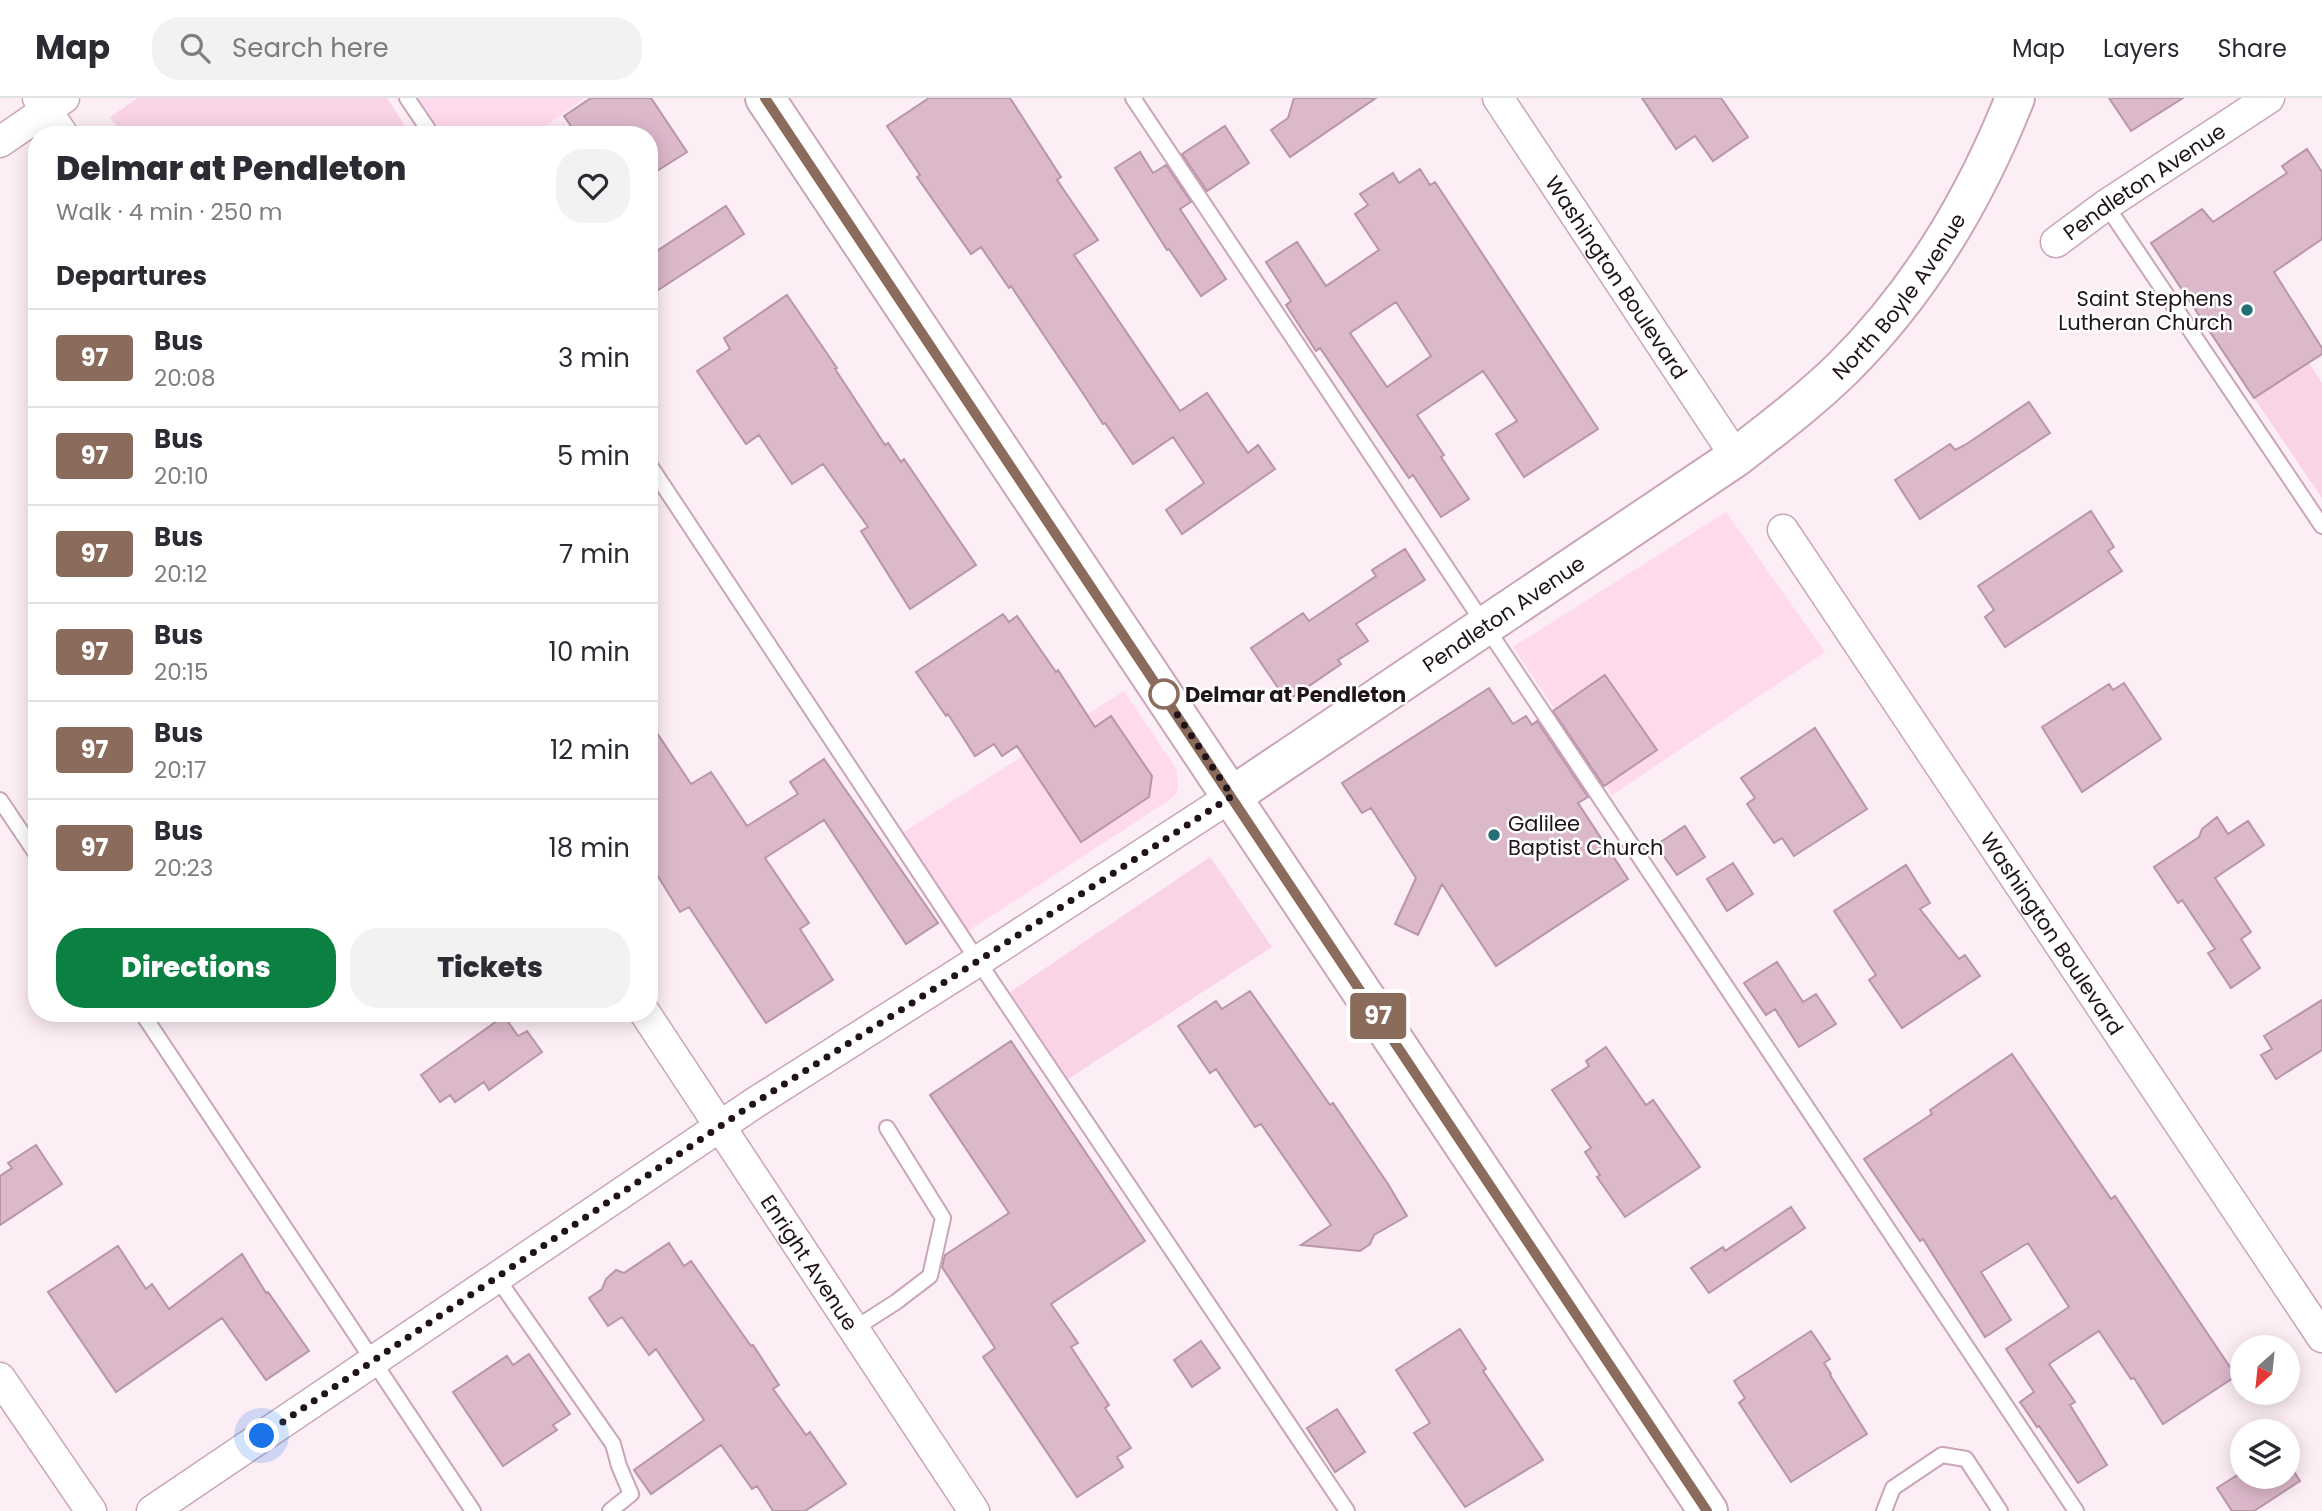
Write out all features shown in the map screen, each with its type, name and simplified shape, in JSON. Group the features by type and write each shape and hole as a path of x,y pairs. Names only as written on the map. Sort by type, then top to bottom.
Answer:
{"main road":[{"path":"765,98 1707,1511"},
{"name":"North Boyle Avenue","path":"1736,457 1843,368 1880,329 1923,274 1960,217 1994,152 2015,98"},
{"name":"Pendleton Avenue","path":"1232,796 1486,628 1736,457"}],"street":[{"name":"Washington Boulevard","path":"1498,98 1736,457"},
{"name":"Pendleton Avenue","path":"2056,242 2106,205 2269,98"},
{"path":"0,142 53,110"},
{"name":"Washington Boulevard","path":"1783,530 2322,1337"},
{"name":"Pendleton Avenue","path":"152,1511 720,1127 1232,796"},
{"name":"Enright Avenue","path":"651,1022 974,1511"},
{"path":"0,1378 91,1511"}],"lane":[{"path":"407,98 426,126"},
{"path":"1133,98 2076,1511"},
{"path":"2106,205 2322,526"},
{"path":"658,478 1347,1511"},
{"path":"0,800 28,842"},
{"path":"148,1022 473,1511"},
{"path":"854,1329 930,1276 943,1219 887,1128"},
{"path":"497,1278 613,1444 631,1494 610,1511"},
{"path":"1884,1511 1893,1488 1942,1455 1966,1460 2000,1511"}],"shaded area":[{"path":"138,98 387,98 405,126 116,126 110,117"},
{"path":"415,98 585,98 546,126 433,126"},
{"path":"2309,363 2322,383 2322,498 2254,398"},
{"path":"1726,512 1825,652 1612,795 1513,647"},
{"path":"1124,691 1177,770 1176,793 1171,799 953,941 890,841"},
{"path":"1210,857 1272,947 1068,1079 1010,992"}],"building":[{"path":"591,98 651,98 687,152 658,170 658,126 571,126 564,116"},
{"path":"929,98 1010,98 1061,177 1057,180 1098,240 1074,255 1180,411 1207,393 1248,453 1258,445 1275,469 1182,534 1166,510 1204,483 1173,437 1133,464 1105,423 1103,424 1011,286 1009,288 981,247 971,254 917,177 920,175 887,126"},
{"path":"1294,98 1376,98 1290,157 1271,130 1288,118"},
{"path":"1642,98 1721,98 1748,137 1713,161 1695,136 1676,149"},
{"path":"2109,98 2183,98 2131,131"},
{"path":"1225,126 1249,163 1207,191 1182,154"},
{"name":"Saint Stephens Lutheran Church","path":"2307,149 2322,172 2322,239 2274,272 2322,348 2322,354 2254,398 2151,243 2202,209 2213,222 2287,173 2282,166"},
{"path":"1140,152 1153,173 1166,165 1191,202 1180,209 1226,279 1201,296 1169,249 1167,250 1115,168"},
{"path":"1420,169 1430,185 1435,182 1598,429 1524,477 1496,434 1517,421 1483,371 1417,415 1469,499 1441,517 1413,475 1409,478 1320,348 1316,351 1286,305 1291,301 1266,262 1297,242 1326,286 1379,250 1355,214 1368,205 1360,194 1393,173 1399,183","holes":["1396,302 1431,356 1387,387 1350,333"]},
{"path":"726,206 744,234 658,290 658,250"},
{"path":"787,295 885,445 888,443 901,462 904,459 976,565 910,609 861,531 868,527 823,464 792,484 759,435 746,444 697,371 730,349 724,338"},
{"path":"2029,402 2050,433 1920,519 1895,480 1950,444 1955,450 1965,445"},
{"path":"2091,511 2114,547 2108,551 2122,571 2005,647 1985,617 1994,610 1978,586"},
{"path":"1405,549 1425,580 1356,624 1368,641 1338,660 1341,664 1287,701 1251,648 1303,613 1309,621 1376,576 1372,570"},
{"path":"1003,614 1009,622 1017,616 1056,672 1058,670 1095,727 1111,716 1152,776 1149,797 1081,842 1017,746 1002,756 994,744 975,756 916,672"},
{"path":"1605,675 1657,750 1604,786 1553,711"},
{"path":"2124,683 2161,739 2082,792 2042,727 2109,684 2113,690"},
{"name":"Galilee Baptist Church","path":"1489,688 1513,724 1526,716 1532,725 1537,721 1588,797 1578,803 1628,879 1496,966 1442,884 1418,935 1395,924 1416,878 1371,808 1362,813 1342,783"},
{"path":"1815,728 1867,809 1794,856 1782,838 1774,843 1747,804 1755,798 1741,778"},
{"path":"658,734 691,784 711,772 747,826 798,794 790,782 824,759 938,923 906,944 824,820 765,858 809,923 800,929 833,980 766,1023 689,907 680,912 658,877"},
{"path":"2217,817 2228,834 2248,821 2264,845 2215,878 2251,932 2241,939 2260,968 2231,988 2208,953 2215,949 2182,900 2178,903 2154,867 2199,837 2202,829"},
{"path":"1685,826 1705,857 1677,875 1656,845"},
{"path":"1733,863 1753,894 1727,911 1707,879"},
{"path":"1906,865 1930,903 1920,909 1959,959 1965,955 1980,976 1902,1028 1869,980 1876,975 1834,911"},
{"path":"1777,962 1803,1002 1816,994 1836,1024 1799,1047 1775,1009 1766,1015 1744,983"},
{"path":"1250,991 1330,1105 1333,1103 1407,1216 1374,1235 1370,1244 1360,1251 1301,1245 1331,1225 1261,1124 1255,1127 1216,1069 1210,1073 1178,1026 1216,1001 1222,1009"},
{"path":"2322,1000 2322,1050 2276,1079 2261,1055 2272,1049 2264,1036"},
{"path":"496,1022 508,1022 518,1036 527,1031 542,1052 489,1090 484,1082 455,1102 450,1095 440,1102 421,1075"},
{"path":"1011,1041 1145,1241 1051,1304 1078,1343 1071,1347 1109,1405 1105,1408 1131,1448 1117,1457 1123,1467 1077,1497 983,1357 995,1348 942,1267 945,1255 1009,1213 930,1095"},
{"path":"1606,1047 1646,1105 1653,1100 1700,1167 1625,1217 1597,1177 1600,1175 1585,1152 1591,1148 1552,1090 1589,1066 1586,1061"},
{"path":"2012,1054 2111,1199 2115,1196 2230,1367 2230,1380 2163,1424 2134,1378 2131,1379 2099,1331 2049,1364 2075,1402 2070,1405 2107,1465 2078,1483 2020,1402 2034,1392 2006,1349 2069,1307 2028,1243 1981,1272 2011,1320 1985,1337 1923,1239 1920,1241 1864,1159 1932,1114 1930,1110"},
{"path":"36,1145 62,1184 0,1225 0,1176 12,1168 8,1163"},
{"path":"1791,1207 1805,1228 1709,1293 1691,1268 1723,1247 1725,1251"},
{"path":"669,1243 684,1266 691,1261 751,1346 753,1345 779,1385 773,1389 806,1435 810,1432 846,1484 805,1511 773,1511 757,1486 752,1489 721,1445 651,1494 634,1470 704,1420 656,1349 649,1355 622,1317 608,1326 589,1298 602,1289 606,1279 616,1270 624,1273"},
{"path":"118,1246 146,1289 152,1284 169,1309 242,1254 266,1293 268,1292 309,1351 266,1380 222,1318 116,1392 48,1292"},
{"path":"1460,1329 1486,1369 1483,1371 1543,1460 1465,1507 1414,1433 1430,1423 1396,1370"},
{"path":"1811,1331 1830,1359 1824,1363 1830,1375 1867,1434 1791,1482 1739,1403 1745,1398 1734,1381"},
{"path":"1201,1341 1220,1368 1192,1387 1174,1360"},
{"path":"529,1354 570,1414 553,1425 557,1430 503,1466 453,1392 507,1356 513,1365"},
{"path":"1337,1409 1365,1452 1335,1472 1307,1428"},
{"path":"2230,1480 2230,1489 2288,1489 2254,1511 2232,1511 2217,1488"}],"bus line":[{"name":"97","path":"765,98 1707,1511"}],"place":[{"name":"Saint Stephens Lutheran Church","path":"2247,310"},
{"name":"Delmar at Pendleton","path":"1164,694"},
{"name":"Galilee Baptist Church","path":"1494,835"}],"route":[{"path":"262,1436 756,1102 1232,796 1162,692 1164,694"}]}
